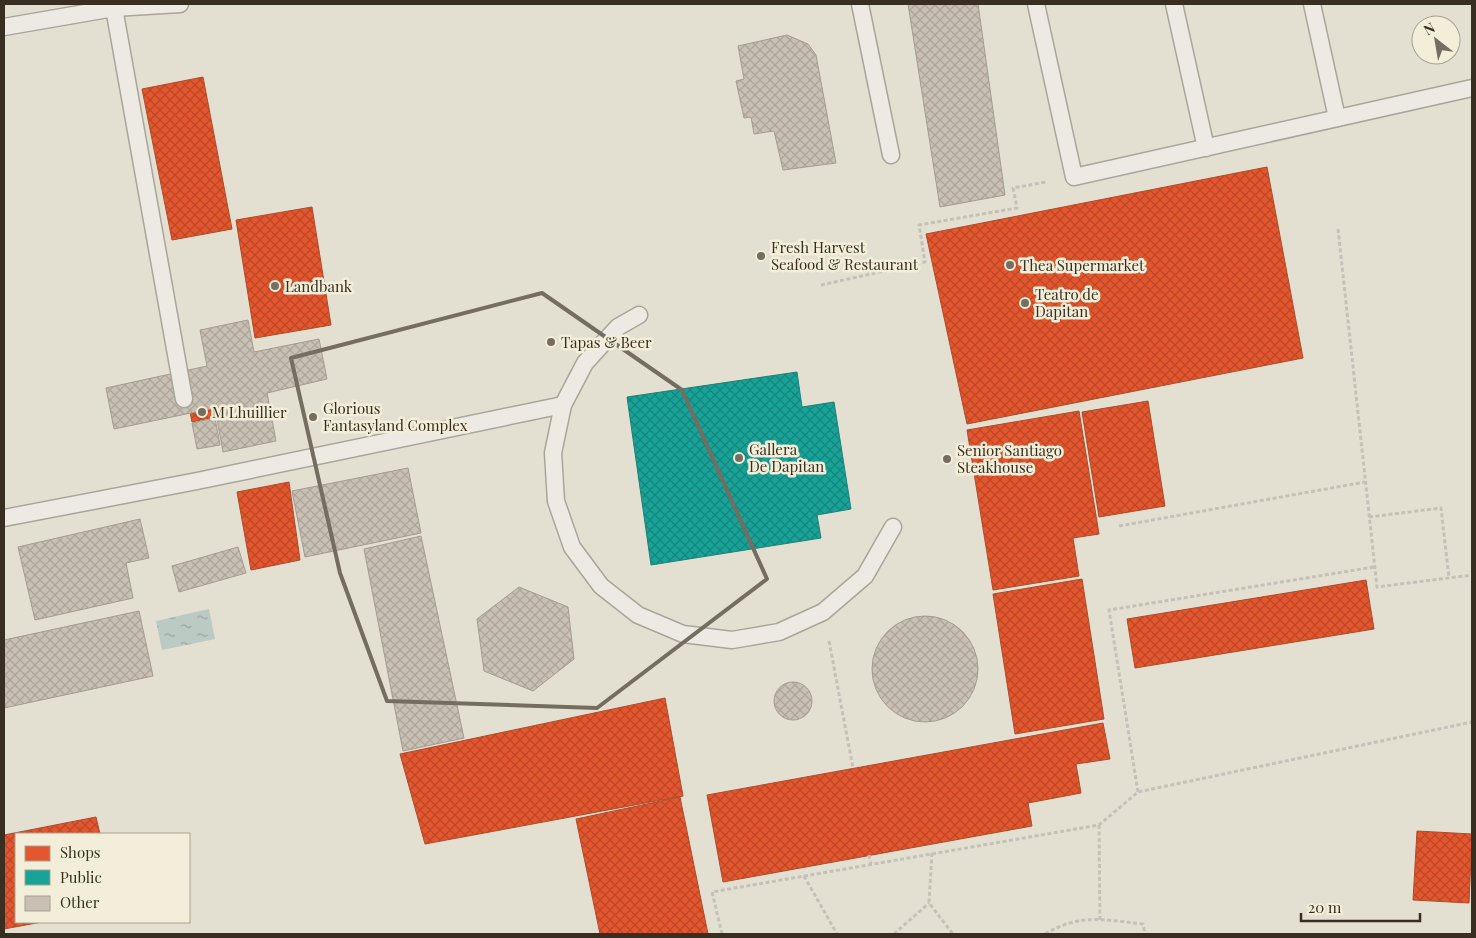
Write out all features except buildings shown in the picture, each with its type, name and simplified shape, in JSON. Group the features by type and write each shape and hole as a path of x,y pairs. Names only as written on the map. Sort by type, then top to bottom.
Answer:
{"lane":[{"path":"4,27 113,6 180,4"},
{"path":"860,4 891,155"},
{"path":"1036,4 1074,177 1472,88"},
{"path":"1174,4 1206,148"},
{"path":"1312,4 1337,118"},
{"path":"113,6 184,399"},
{"path":"639,315 618,327 585,363 563,405 553,453 556,501 572,547 601,586 638,615 683,634 732,640 779,632 824,612 865,576 893,527"},
{"path":"4,518 197,481 563,405"}],"path":[{"path":"821,285 925,262 919,225 1017,208 1013,188 1074,177"},
{"path":"1338,229 1377,588 1472,575"},
{"path":"1119,526 1365,482"},
{"path":"1369,517 1440,508 1449,578"},
{"path":"1138,792 1109,610 1374,567"},
{"path":"824,612 853,768"},
{"path":"722,934 712,892 1099,825 1138,792 1472,722"},
{"path":"1099,825 1100,920"},
{"path":"932,853 929,904 953,934"},
{"path":"869,855 871,864"},
{"path":"804,876 837,934"},
{"path":"894,934 929,904"},
{"path":"1045,934 1060,925 1078,920 1143,924 1145,934"}],"highlighted area":[{"path":"542,293 682,390 767,579 597,708 387,701 340,573 291,358"}],"water":[{"path":"209,609 215,639 162,650 156,621"}],"place":[{"name":"Fresh Harvest Seafood & Restaurant","path":"761,256"},
{"name":"Thea Supermarket","path":"1010,265"},
{"name":"Landbank","path":"275,286"},
{"name":"Teatro de Dapitan","path":"1025,303"},
{"name":"Tapas & Beer","path":"551,342"},
{"name":"M Lhuillier","path":"202,412"},
{"name":"Glorious Fantasyland Complex","path":"313,417"},
{"name":"Gallera De Dapitan","path":"739,458"},
{"name":"Senior Santiago Steakhouse","path":"947,459"}]}
